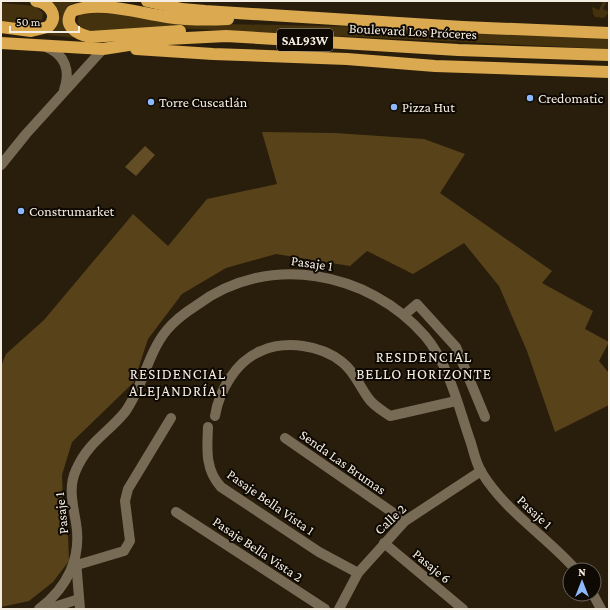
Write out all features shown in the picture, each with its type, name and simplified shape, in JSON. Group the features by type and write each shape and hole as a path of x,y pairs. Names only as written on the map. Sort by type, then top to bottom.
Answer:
{"highway":[{"path":"1,27 31,31 48,27 52,20 51,10 46,4 36,1"},
{"name":"Boulevard Los Próceres","path":"147,1 182,9 291,17 609,33"},
{"path":"226,36 178,31 90,37 77,34 72,30 69,18 72,11 86,4 107,5 184,20 291,17"},
{"name":"Boulevard Los Próceres","path":"2,44 103,49 167,39 226,36 319,40 406,47 609,55"},
{"path":"406,47 435,66"},
{"path":"103,49 347,59 435,66 609,72"}],"street":[{"path":"182,1 190,7 205,11"},
{"path":"46,47 59,54 66,67 68,75 62,96"},
{"path":"1,165 26,134 62,96 84,68 103,49"},
{"name":"Pasaje 1","path":"76,561 77,526 71,490 74,473 86,450 124,412 136,393 154,352 166,331 202,300 233,285 257,277 277,274 303,274 328,278 360,289 382,300 404,315 426,337 440,356 480,471 497,494 519,517 569,562"},
{"path":"404,315 417,304 456,347 485,417"},
{"path":"215,416 220,396 229,380 240,366 260,351 284,346 308,347 332,354 352,369 369,399 390,416 456,401"},
{"path":"76,561 124,551 130,541 125,501 128,488 171,418"},
{"name":"Pasaje Bella Vista 1","path":"208,427 207,458 212,473 221,487 319,552 358,574"},
{"name":"Senda Las Brumas","path":"285,438 406,521"},
{"name":"Calle 2","path":"339,609 358,574 384,543 406,521 480,471"},
{"name":"Pasaje Bella Vista 2","path":"176,512 326,609"},
{"name":"Pasaje 6","path":"384,543 463,609"},
{"path":"48,609 80,604 76,561"},
{"path":"39,609 59,592 76,561"}],"shaded area":[{"path":"50,1 79,1 69,5 64,17 76,38 47,35 57,23 60,15 59,10"},
{"path":"603,1 607,1 603,9 609,12 604,18 595,17 592,7 599,10"},
{"path":"1,3 36,6 43,13 42,19 39,23 29,26 1,24"},
{"path":"86,9 225,24 372,27 609,38 609,49 173,28 93,33 82,29 77,22 79,15"},
{"path":"262,132 335,133 424,139 465,154 440,193 552,271 542,283 593,311 585,329 609,342 599,361 609,373 609,405 555,432 527,351 499,286 464,243 413,274 367,251 350,266 276,254 226,268 182,294 148,339 134,382 72,442 62,475 69,561 53,582 29,601 1,607 1,366 6,354 44,320 133,214 168,246 207,199 277,184"},
{"path":"145,146 155,155 136,176 125,167"}],"place":[{"name":"Credomatic","path":"530,98"},
{"name":"Torre Cuscatlán","path":"151,102"},
{"name":"Pizza Hut","path":"394,107"},
{"name":"Construmarket","path":"21,211"}],"district":[{"name":"RESIDENCIAL BELLO HORIZONTE","path":"424,366"},
{"name":"RESIDENCIAL ALEJANDRÍA 1","path":"178,382"}]}
